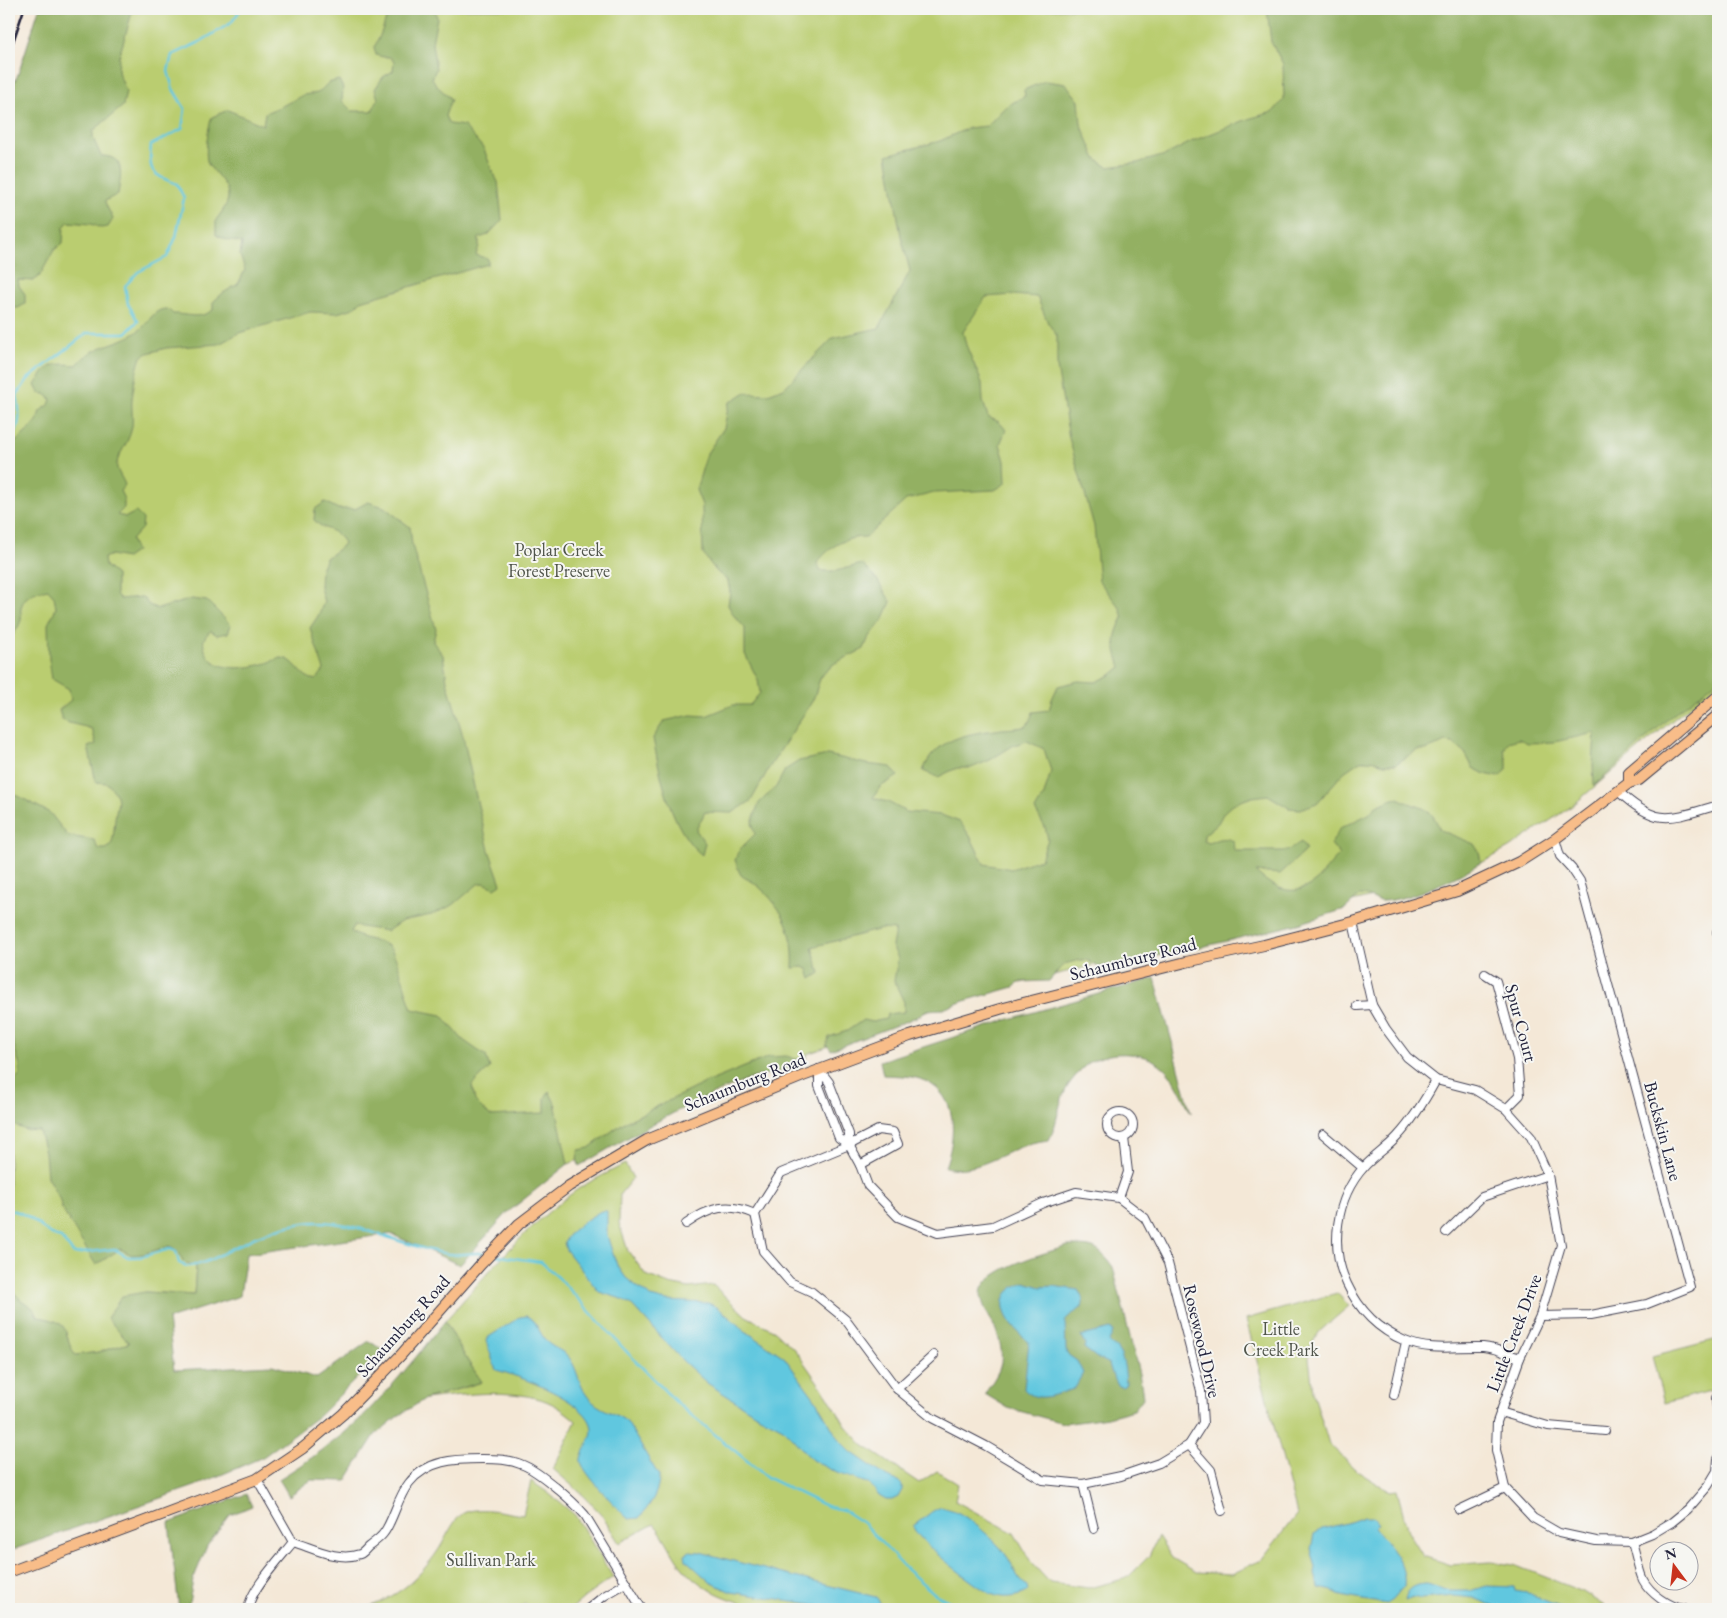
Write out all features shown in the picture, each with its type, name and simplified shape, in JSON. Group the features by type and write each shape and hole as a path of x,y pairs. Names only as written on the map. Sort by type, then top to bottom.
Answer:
{"main road":[{"path":"1629,783 1629,772 1718,696"},
{"name":"Schaumburg Road","path":"9,1572 257,1480 303,1448 343,1414 400,1356 486,1258 519,1224 569,1186 647,1140 819,1069 910,1036 1000,1009 1353,922 1457,891 1519,862 1555,839 1629,783 1639,780 1718,715"}],"street":[{"path":"1618,791 1639,809 1661,817 1671,818 1718,805"},
{"name":"Buckskin Lane","path":"1540,1316 1590,1315 1647,1304 1690,1288 1580,881 1560,856 1555,839"},
{"name":"Little Creek Drive","path":"1353,922 1372,1005 1386,1029 1407,1058 1436,1080 1475,1090 1506,1109 1531,1137 1548,1175 1561,1245 1540,1316 1520,1358 1497,1422 1496,1450 1505,1488 1533,1518 1560,1533 1596,1540 1632,1542 1652,1534 1672,1522 1688,1509 1708,1486 1717,1471 1718,1459"},
{"name":"Spur Court","path":"1485,974 1496,982 1517,1058 1520,1095 1506,1109"},
{"path":"1357,1006 1372,1005"},
{"name":"Rosewood Drive","path":"755,1214 763,1251 790,1282 812,1292 844,1319 897,1389 932,1418 986,1446 1043,1480 1083,1484 1121,1476 1159,1463 1189,1445 1203,1423 1201,1391 1168,1263 1145,1218 1119,1198 1076,1192 1043,1203 993,1226 938,1233 898,1217 868,1186 860,1165 849,1145 849,1134 830,1082 819,1069"},
{"path":"1436,1080 1406,1127 1363,1168 1346,1195 1342,1207 1337,1240 1340,1264 1350,1290 1371,1319 1406,1342 1435,1349 1484,1347 1520,1358"},
{"path":"686,1224 701,1213 718,1208 741,1208 755,1214 781,1173 849,1145 878,1130 893,1132 898,1144 860,1165"},
{"path":"1323,1134 1363,1168"},
{"path":"1119,1198 1128,1172 1124,1138"},
{"path":"1446,1232 1482,1197 1548,1175"},
{"path":"1394,1395 1406,1342"},
{"path":"897,1389 934,1355"},
{"path":"1716,1398 1718,1418"},
{"path":"1500,1412 1548,1426 1605,1431"},
{"path":"1189,1445 1211,1470 1222,1511"},
{"path":"257,1480 293,1542 337,1557 360,1554 384,1534 402,1493 409,1483 428,1467 448,1460 504,1459 525,1466 577,1506 585,1515 642,1609"},
{"path":"1083,1484 1094,1529"},
{"path":"1459,1510 1505,1488"},
{"path":"249,1609 248,1605 261,1582 293,1542"},
{"path":"1632,1542 1644,1581 1665,1603 1675,1608 1684,1609"},
{"path":"588,1609 604,1596 626,1583"}],"green space":[{"name":"Poplar Creek Forest Preserve","path":"39,9 1718,9 1718,684 1572,806 1509,848 1446,879 968,996 807,1054 807,1058 772,1067 681,1109 585,1158 568,1164 439,1190 196,1265 194,1295 145,1292 129,1343 99,1352 79,1355 9,1551 9,95 19,72"},
{"path":"39,9 133,9 119,57 118,72 126,91 123,106 93,131 93,138 101,156 115,159 121,174 118,194 105,201 113,219 108,227 101,228 91,224 68,222 64,227 63,243 54,250 39,277 33,281 18,280 19,286 25,294 25,304 18,308 9,308 9,95 19,72"},
{"path":"390,9 435,9 437,18 432,43 436,69 432,78 437,86 451,99 445,116 449,124 464,126 484,149 498,182 502,220 488,235 479,238 476,255 488,259 488,264 361,301 354,308 337,313 310,312 239,333 219,344 166,348 141,357 136,373 132,399 132,427 117,466 125,485 120,491 124,499 124,508 117,515 126,517 136,512 143,519 142,528 131,540 136,551 126,558 111,555 104,558 105,566 116,575 116,594 120,599 142,597 149,605 158,609 192,599 207,601 231,625 228,633 217,635 211,631 205,637 204,647 208,656 221,666 249,667 282,658 291,662 310,679 316,680 324,670 310,628 324,602 320,587 321,569 326,558 344,543 337,534 314,520 315,509 325,502 338,509 355,509 368,502 384,507 410,527 412,545 436,629 433,642 443,655 447,681 463,736 489,850 501,884 495,888 484,883 478,884 453,905 431,915 402,921 387,931 354,926 351,932 388,946 395,957 412,1009 442,1015 463,1040 486,1056 490,1068 472,1085 475,1101 490,1116 545,1113 545,1098 549,1091 555,1103 568,1164 508,1212 460,1265 391,1234 246,1254 240,1296 168,1319 174,1370 272,1365 317,1378 369,1341 384,1351 320,1415 263,1457 195,1486 9,1551 9,1287 20,1299 34,1309 38,1317 57,1322 64,1328 75,1355 99,1352 129,1343 107,1318 122,1296 145,1292 194,1295 196,1266 183,1262 179,1252 170,1246 143,1254 132,1255 120,1249 96,1265 62,1209 59,1198 47,1177 45,1152 39,1131 26,1130 9,1123 9,1104 14,1093 14,1082 20,1075 20,1066 9,1030 9,791 50,813 68,836 94,840 98,849 106,849 111,846 118,800 107,783 96,782 88,747 96,744 92,729 62,720 59,710 71,700 69,689 52,679 49,659 48,624 56,608 54,596 48,589 35,592 25,600 21,608 20,623 9,640 9,448 37,421 40,411 49,405 51,399 45,394 39,393 35,385 48,368 62,364 77,365 92,352 141,329 156,313 163,309 168,309 173,314 193,316 208,313 213,310 213,302 238,284 245,270 240,255 242,243 227,240 216,235 216,220 227,203 228,193 223,182 209,166 207,160 207,140 212,117 228,110 263,125 265,113 303,95 318,93 328,83 339,80 343,88 342,101 352,111 372,111 378,99 375,89 383,77 393,71 394,62 390,57 376,55 374,47"},
{"path":"1267,9 1718,9 1718,678 1713,684 1670,717 1594,786 1595,733 1554,742 1528,743 1519,739 1508,742 1504,750 1507,770 1499,777 1485,774 1473,768 1465,753 1453,743 1446,742 1426,750 1417,750 1396,764 1384,764 1371,760 1360,761 1344,772 1317,803 1300,809 1289,808 1268,795 1252,797 1233,804 1224,812 1218,823 1204,835 1204,841 1209,843 1222,839 1234,841 1235,851 1287,851 1301,842 1306,850 1280,874 1256,872 1269,883 1283,889 1298,890 1317,880 1340,855 1331,844 1340,828 1369,814 1375,807 1398,798 1424,808 1432,815 1440,830 1474,844 1479,852 1481,862 1419,893 1382,901 1360,895 1345,909 1298,924 1210,945 1107,966 1098,967 1087,960 1064,964 1049,981 1020,982 1014,987 943,1009 926,1010 921,1015 902,1023 831,1050 826,1045 829,1037 847,1031 863,1020 872,1022 886,1019 887,1014 904,1012 904,1002 894,981 898,958 892,946 895,930 882,929 812,947 820,973 811,979 808,969 803,967 793,968 790,932 781,912 757,885 741,875 735,860 740,849 755,834 752,823 759,803 776,787 785,770 799,761 828,755 866,764 891,767 898,776 880,787 873,798 888,802 906,812 941,815 960,822 970,836 984,864 1011,869 1041,859 1048,839 1045,827 1035,810 1044,795 1051,771 1044,749 1027,741 1014,745 990,760 971,768 957,768 938,777 923,771 928,760 935,752 952,740 962,736 1025,726 1030,721 1033,712 1049,710 1058,686 1078,681 1096,682 1111,675 1121,667 1115,642 1117,631 1123,618 1120,608 1099,581 1094,526 1069,438 1057,367 1057,336 1048,323 1037,297 1013,295 986,297 963,332 966,345 982,383 983,401 988,417 999,422 1006,430 1000,444 1005,461 1006,483 995,490 934,493 906,500 866,537 851,539 833,547 817,563 820,571 836,571 862,564 876,578 891,602 883,620 868,639 864,649 835,663 821,676 813,700 769,768 751,801 732,813 705,812 696,830 705,843 702,855 691,845 682,832 668,801 653,738 664,721 691,715 706,716 733,705 750,705 760,693 758,680 745,654 745,628 734,616 728,605 730,592 728,581 717,572 703,554 702,505 696,490 707,453 724,428 729,403 744,393 768,394 784,388 833,338 879,328 910,271 901,236 887,155 940,141 968,128 987,126 1005,107 1025,96 1024,90 1045,81 1066,84 1079,101 1081,124 1096,159 1108,167 1137,163 1166,155 1193,141 1248,119 1273,112 1284,99 1283,64 1271,42"},
{"path":"1155,978 1191,1113 1179,1089 1163,1067 1146,1057 1113,1054 1093,1060 1070,1083 1063,1097 1049,1140 1029,1144 976,1166 966,1168 945,1167 951,1143 952,1119 944,1097 936,1088 920,1079 883,1075 880,1061 1013,1018"},
{"path":"786,1056 796,1059 804,1058 795,1066 759,1076 697,1101 579,1166 577,1158 579,1150 589,1148 623,1123 703,1084 769,1057"},
{"name":"Little Creek Park","path":"625,1164 633,1178 620,1194 619,1223 628,1251 646,1275 669,1284 689,1288 713,1285 746,1316 775,1331 795,1350 846,1426 863,1445 919,1483 937,1471 958,1484 955,1501 1014,1533 1031,1562 1050,1583 1089,1588 1127,1578 1149,1556 1158,1536 1172,1558 1196,1572 1232,1574 1261,1560 1297,1514 1246,1319 1337,1293 1349,1306 1320,1331 1308,1349 1313,1392 1329,1444 1357,1471 1389,1491 1397,1490 1408,1532 1423,1556 1450,1565 1491,1562 1515,1565 1583,1592 1609,1609 775,1609 750,1605 714,1592 703,1586 684,1569 654,1524 619,1543 601,1514 584,1496 553,1469 576,1421 562,1410 542,1399 523,1395 495,1393 425,1399 482,1382 445,1321 508,1251 541,1218 578,1189"},
{"path":"1068,1246 1083,1246 1099,1251 1113,1267 1141,1382 1143,1398 1134,1410 1108,1417 1063,1423 1008,1408 985,1394 999,1370 1001,1350 999,1338 981,1294 984,1285 1004,1269 1032,1257"},
{"path":"445,1321 482,1382 425,1399 398,1416 375,1435 346,1481 311,1480 289,1496 279,1479 322,1450 362,1417 405,1370"},
{"path":"1718,1339 1718,1389 1664,1403 1652,1356"},
{"name":"Sullivan Park","path":"531,1481 575,1515 613,1577 571,1609 536,1609 524,1604 519,1609 363,1609 396,1594 417,1577 462,1514 473,1510 494,1510 523,1515"},
{"path":"246,1494 252,1506 230,1515 207,1546 193,1580 188,1609 179,1609 169,1523"}],"water":[{"path":"601,1211 607,1211 607,1235 617,1265 626,1278 651,1297 666,1301 708,1303 717,1307 744,1330 784,1357 815,1399 839,1440 851,1452 902,1485 902,1490 898,1497 886,1500 879,1496 867,1483 837,1473 812,1460 783,1428 754,1413 707,1383 683,1361 632,1305 622,1299 599,1292 566,1250 564,1242 575,1228"},
{"path":"1025,1282 1041,1287 1053,1286 1078,1290 1082,1298 1083,1303 1081,1307 1070,1315 1065,1323 1067,1354 1077,1361 1083,1373 1074,1389 1041,1397 1029,1394 1024,1389 1029,1342 1008,1319 1004,1310 1004,1302 1006,1294"},
{"path":"527,1316 534,1321 548,1343 570,1359 588,1397 602,1408 627,1422 659,1476 658,1487 653,1498 639,1518 629,1519 624,1515 584,1468 581,1459 592,1430 589,1420 580,1410 568,1400 553,1392 521,1378 496,1370 486,1341 487,1338 520,1317"},
{"path":"1111,1329 1113,1333 1109,1341 1120,1353 1124,1366 1126,1384 1123,1387 1119,1386 1114,1380 1109,1364 1084,1348 1085,1344 1081,1336"},
{"path":"941,1507 955,1511 965,1517 993,1540 1004,1552 1018,1577 1027,1586 1028,1591 1010,1597 1000,1597 991,1594 961,1573 924,1542 913,1526"},
{"path":"1364,1517 1373,1517 1378,1524 1374,1528 1395,1554 1403,1570 1404,1586 1386,1604 1346,1597 1338,1595 1333,1591 1319,1588 1315,1574 1316,1568 1311,1549 1314,1534 1322,1529"},
{"path":"690,1551 876,1597 880,1602 879,1609 827,1609 812,1604 731,1592 710,1582 686,1560 685,1554"},
{"path":"1427,1584 1450,1591 1469,1591 1487,1586 1514,1587 1515,1591 1533,1594 1541,1600 1565,1609 1500,1609 1474,1598 1454,1596 1422,1599 1413,1597 1405,1600 1410,1590 1419,1585"}],"waterway":[{"path":"9,441 18,425 17,395 28,379 87,333 126,333 138,321 128,304 125,286 138,272 167,257 176,237 184,198 177,184 157,175 150,162 151,145 182,129 185,109 173,89 168,71 172,55 198,43 231,23 241,9"},
{"path":"9,1210 25,1215 49,1233 61,1238 74,1254 114,1249 128,1257 140,1257 170,1249 176,1251 179,1263 188,1266 209,1260 270,1231 296,1224 322,1222 358,1228 448,1254 485,1253"},
{"path":"493,1255 541,1262 559,1278 679,1405 768,1478 826,1506 843,1510 863,1523 906,1569 935,1594 965,1609"}],"railway":[{"path":"9,54 24,9"}]}
